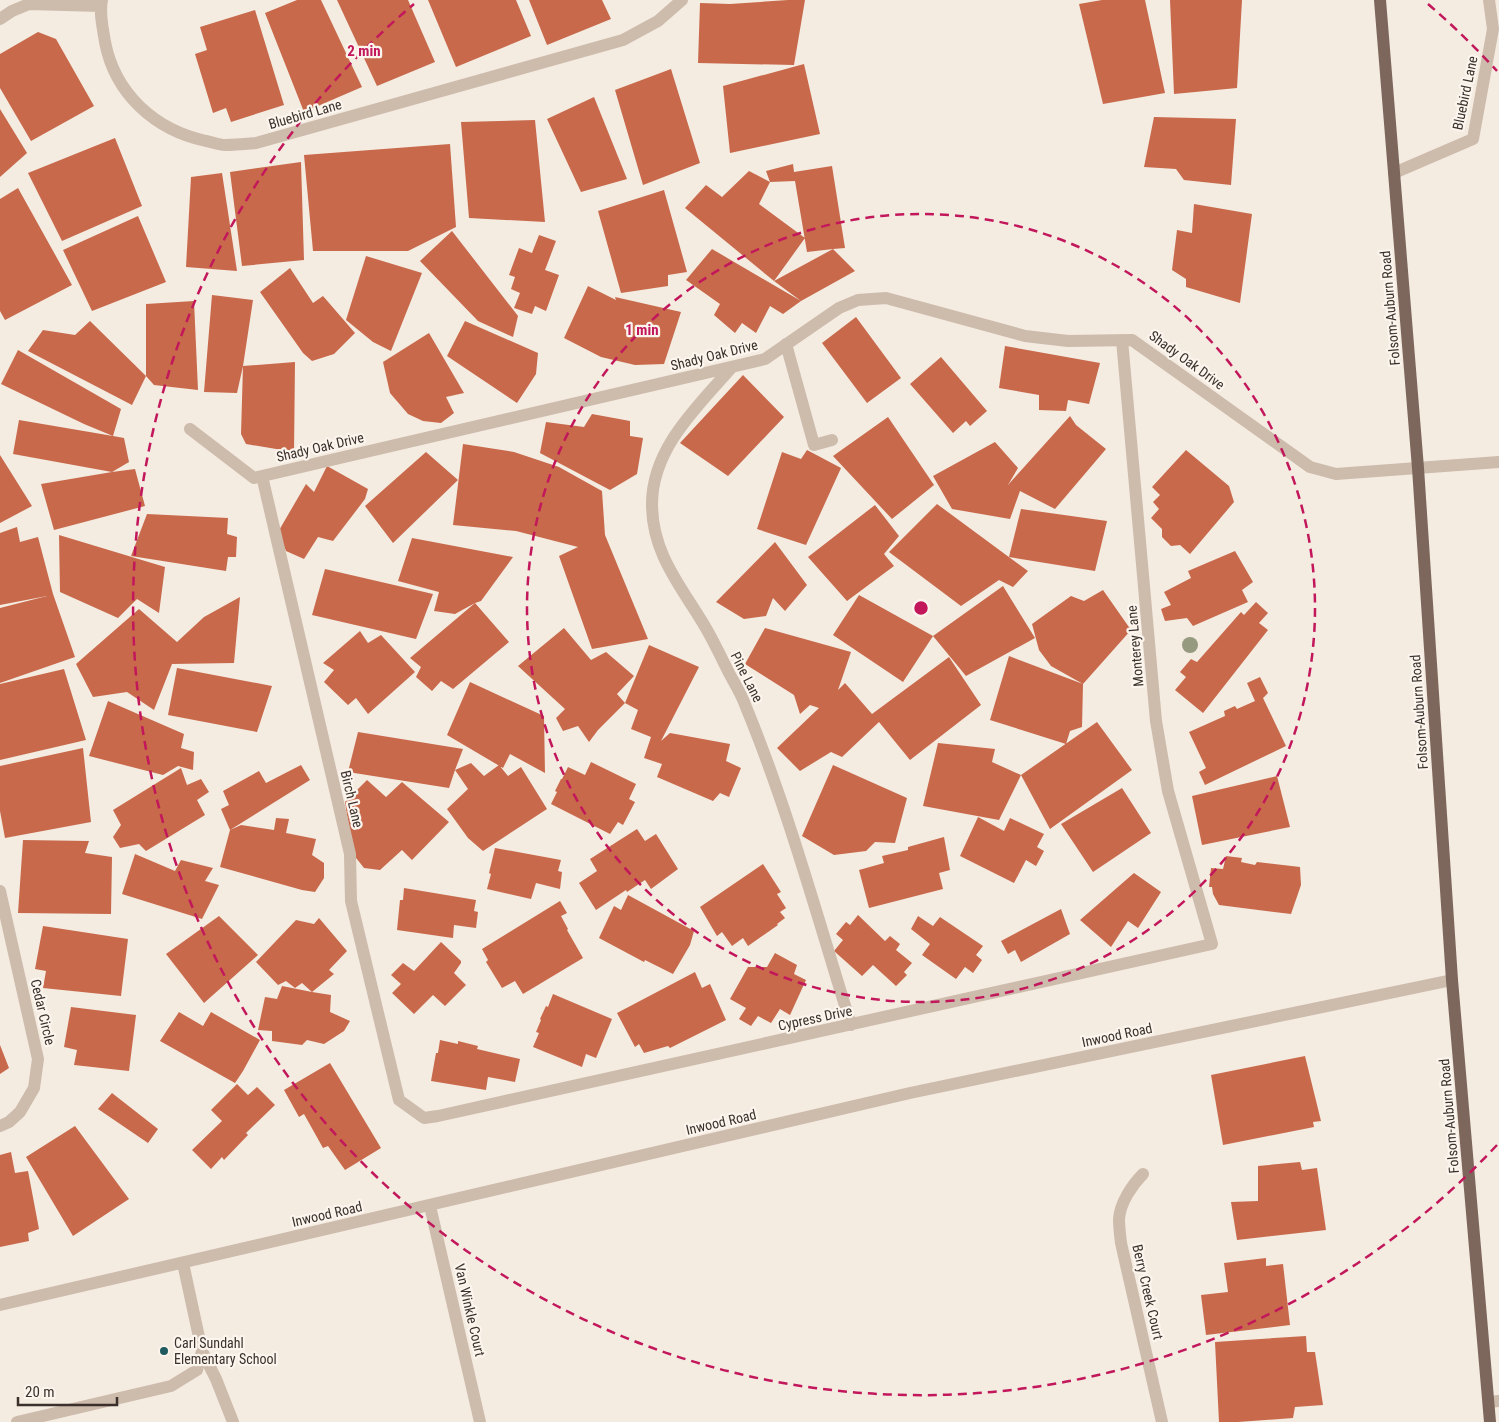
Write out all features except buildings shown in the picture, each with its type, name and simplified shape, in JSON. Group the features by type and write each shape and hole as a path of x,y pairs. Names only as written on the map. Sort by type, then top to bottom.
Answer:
{"main road":[{"name":"Folsom-Auburn Road","path":"1380,0 1418,468 1452,980 1494,1401 1490,1422"}],"street":[{"name":"Bluebird Lane","path":"0,19 12,10 29,4 102,3 101,20 108,58 123,87 142,109 163,125 188,137 224,145 256,143 622,40 658,21 682,0"},
{"name":"Bluebird Lane","path":"1394,173 1473,138 1493,29 1489,0"},
{"name":"Shady Oak Drive","path":"190,430 254,478 765,359 840,308 858,300 886,298 1025,336 1068,341 1132,340 1310,466 1336,474 1499,462"},
{"name":"Monterey Lane","path":"1122,340 1156,721 1168,791 1212,944"},
{"path":"786,344 814,445 832,440"},
{"name":"Pine Lane","path":"732,367 679,429 666,451 656,477 652,503 656,536 665,562 707,630 745,704 770,768 851,1025"},
{"name":"Birch Lane","path":"262,476 350,854 351,901 399,1100 424,1118"},
{"name":"Cedar Circle","path":"0,892 38,1059 34,1088 20,1112 9,1122 0,1126"},
{"name":"Cypress Drive","path":"424,1118 1212,944"},
{"name":"Inwood Road","path":"0,1305 910,1093 1452,980"},
{"name":"Berry Creek Court","path":"1143,1174 1135,1182 1128,1194 1119,1217 1121,1243 1162,1422"},
{"name":"Van Winkle Court","path":"430,1206 480,1422"},
{"path":"183,1263 202,1351 216,1379 233,1422"},
{"path":"17,1422 171,1386 197,1370 202,1351"}],"place":[{"name":"Carl Sundahl Elementary School","path":"164,1351"}]}
